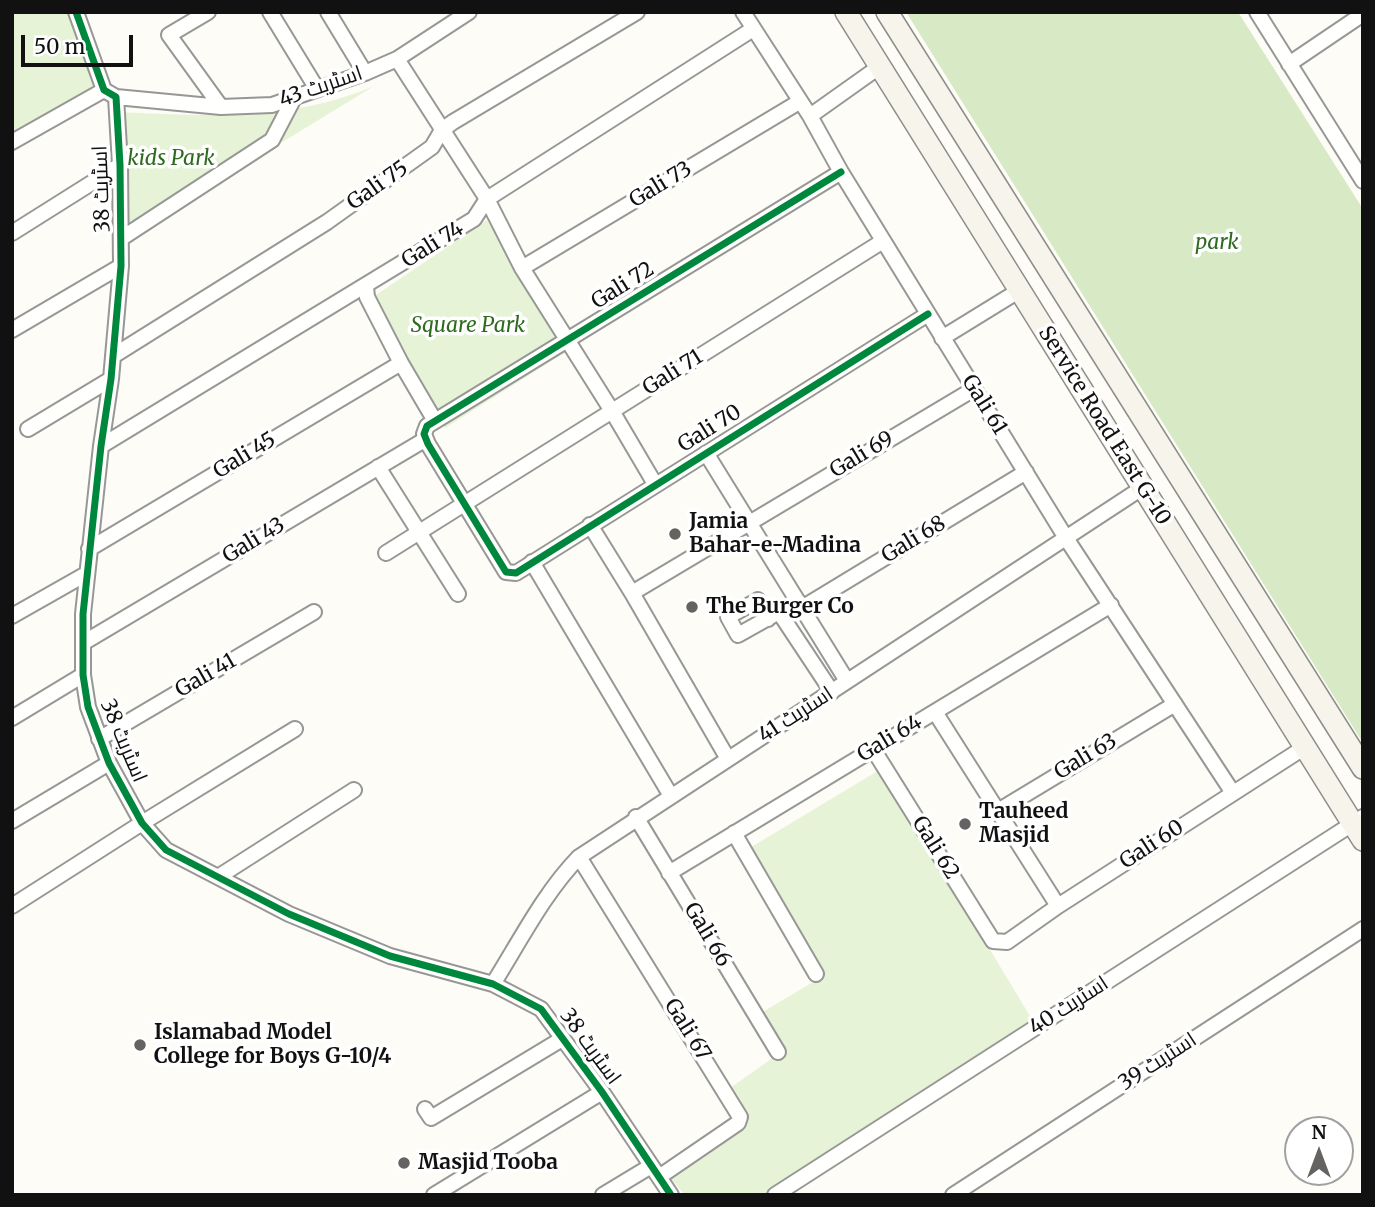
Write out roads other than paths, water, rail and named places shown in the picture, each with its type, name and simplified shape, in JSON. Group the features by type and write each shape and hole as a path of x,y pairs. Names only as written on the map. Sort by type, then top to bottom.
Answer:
{"main road":[{"name":"Service Road East G-10","path":"846,12 1304,747 1359,827"},
{"name":"Service Road East G-10","path":"887,12 1363,768"},
{"path":"957,192 988,173"}],"street":[{"path":"208,12 169,35 221,107"},
{"path":"270,12 317,89"},
{"path":"328,12 365,73"},
{"name":"اسٹریٹ 43","path":"110,94 221,107 272,105 397,59 468,12"},
{"name":"Gali 75","path":"113,356 327,222 432,147 442,130 637,12"},
{"name":"Gali 61","path":"743,12 810,116 841,172 1066,538 1233,793"},
{"path":"1256,12 1363,181"},
{"name":"اسٹریٹ 38","path":"82,14 110,94 120,165 121,266 111,379 86,574 83,643 83,676 88,707 108,763 142,823 166,850 289,914 390,956 493,984 541,1009 602,1092 671,1195"},
{"path":"1289,64 1363,14"},
{"name":"Gali 74","path":"101,446 474,219 487,199 753,29"},
{"path":"397,59 487,199 522,268 655,484"},
{"path":"810,116 879,68"},
{"path":"12,142 110,94"},
{"path":"122,238 272,140 294,98"},
{"name":"Gali 73","path":"522,268 799,102"},
{"path":"12,233 120,165"},
{"name":"Gali 72","path":"428,430 568,340 841,172"},
{"name":"Gali 71","path":"386,552 883,241"},
{"path":"12,330 121,266"},
{"path":"366,287 367,297 401,363 428,430 463,504"},
{"path":"942,338 1020,290"},
{"name":"Gali 70","path":"463,504 506,572 511,574 928,314"},
{"name":"Gali 45","path":"89,549 401,363"},
{"path":"27,429 111,379"},
{"name":"Gali 69","path":"632,593 974,389"},
{"name":"Gali 43","path":"83,643 379,467 428,430"},
{"path":"706,453 848,681"},
{"path":"379,467 458,594"},
{"name":"Gali 68","path":"832,692 773,615 800,605 1026,472"},
{"name":"اسٹریٹ 41","path":"493,984 538,911 579,857 636,817 1142,488"},
{"path":"590,525 728,759"},
{"path":"532,562 671,796"},
{"path":"12,617 86,574"},
{"name":"Gali 64","path":"669,873 1111,605"},
{"name":"Gali 41","path":"99,739 314,612"},
{"path":"12,718 83,676"},
{"name":"Gali 63","path":"998,811 1175,704"},
{"path":"935,712 1058,906"},
{"path":"12,906 295,729"},
{"name":"Gali 60","path":"1000,943 1007,942 1058,906 1304,747"},
{"name":"Gali 62","path":"873,749 993,941 1000,943"},
{"path":"12,821 108,763"},
{"path":"218,877 354,790"},
{"name":"Gali 66","path":"636,817 778,1052"},
{"name":"اسٹریٹ 40","path":"775,1195 1359,827"},
{"path":"734,833 816,974"},
{"name":"Gali 67","path":"579,857 740,1117 738,1124 655,1171"},
{"name":"اسٹریٹ 39","path":"953,1195 1363,929"},
{"path":"425,1109 431,1118 562,1039"},
{"path":"434,1195 602,1092"},
{"path":"603,1195 655,1171"}],"place":[{"name":"Jamia Bahar-e-Madina","path":"675,534"},
{"name":"The Burger Co","path":"692,607"},
{"name":"Tauheed Masjid","path":"965,824"},
{"name":"Islamabad Model College for Boys G-10/4","path":"140,1045"},
{"name":"Masjid Tooba","path":"404,1163"}],"park label":[{"name":"kids Park","path":"171,159"},
{"name":"park","path":"1217,243"},
{"name":"Square Park","path":"468,326"}]}
